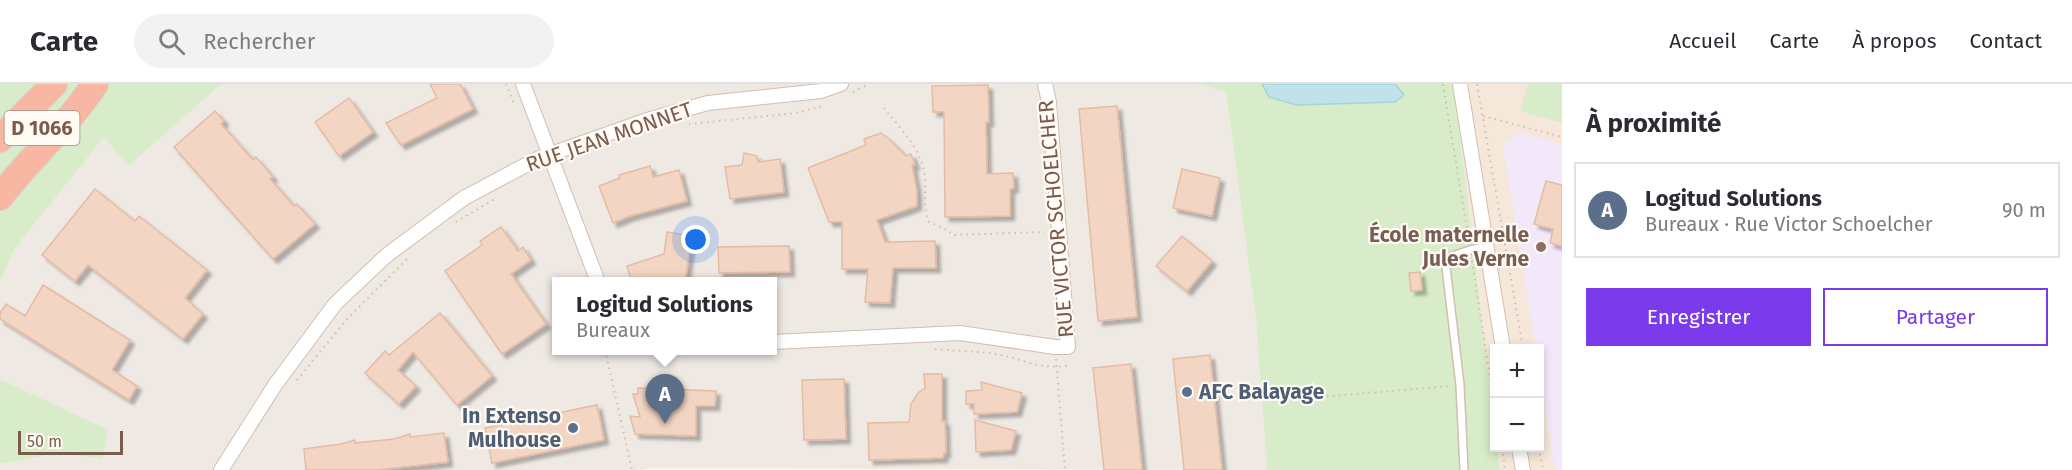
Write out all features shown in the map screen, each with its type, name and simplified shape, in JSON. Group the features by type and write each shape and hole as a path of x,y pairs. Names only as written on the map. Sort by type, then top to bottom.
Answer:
{"highway":[{"name":"D 1066","path":"0,139 54,84"},
{"name":"D 1066","path":"0,175 32,138 87,84"},
{"path":"0,197 21,170 84,101 95,84"}],"street":[{"path":"523,84 595,277"},
{"name":"RUE VICTOR SCHOELCHER","path":"777,348 960,333 1068,347 1048,102 1044,84"},
{"path":"1460,84 1502,344"},
{"name":"RUE JEAN MONNET","path":"221,470 275,385 335,304 387,255 464,198 550,153 647,120 708,104 845,89"},
{"path":"1520,452 1523,470"}],"lane":[{"path":"1464,470 1460,385 1446,267 1449,257 1486,247"}],"path":[{"path":"845,89 869,84"},
{"path":"1477,84 1522,344"},
{"path":"683,124 796,113 824,106"},
{"path":"884,108 918,153 924,171 928,222 947,230 953,236 1045,232"},
{"path":"1466,121 1483,116 1562,137"},
{"path":"452,225 498,197"},
{"path":"294,384 348,318 395,269 412,255"},
{"path":"1055,347 1065,470"},
{"path":"932,349 998,355 1034,365 1057,368 1071,364"},
{"path":"605,355 632,470"},
{"path":"1273,401 1460,385"},
{"path":"1503,452 1505,470"},
{"path":"1540,452 1543,470"}],"shaded area":[{"path":"221,84 1200,84 1226,92 1256,320 1267,470 653,468 639,470 0,470 0,464 59,453 101,459 108,431 0,379 0,282 15,248 104,137 128,165"},
{"path":"1454,84 1562,84 1562,470 1500,470 1498,452 1544,452 1544,344 1490,344 1490,389"},
{"name":"École maternelle Jules Verne","path":"1519,132 1562,144 1562,470 1555,470 1544,399 1544,344 1535,344 1503,146"}],"green space":[{"path":"0,84 221,84 128,166 104,137 15,248 0,282"},
{"path":"1200,84 1454,84 1490,389 1490,452 1498,452 1500,470 1267,470 1256,320 1226,92"},
{"path":"1528,84 1562,84 1562,123 1520,111"},
{"path":"0,379 108,430 102,459 59,453 0,464"}],"water":[{"path":"1262,84 1395,84 1404,95 1395,102 1297,105 1269,97"}],"building":[{"path":"430,84 460,84 473,109 401,145 386,123 437,98"},
{"path":"988,85 987,174 1013,173 1014,188 1010,189 1010,216 945,217 944,112 933,112 932,86"},
{"path":"349,98 373,132 339,156 315,122"},
{"path":"1117,106 1137,317 1098,321 1079,109"},
{"path":"215,111 224,121 221,124 253,160 256,157 273,177 270,179 294,206 297,204 315,224 273,259 174,147"},
{"path":"881,133 906,156 911,154 915,165 912,165 917,191 917,206 877,220 885,242 935,241 936,268 893,268 890,303 865,302 868,269 842,269 842,222 829,222 808,168 866,145 864,139"},
{"path":"744,153 757,156 758,162 780,159 784,192 730,199 725,167 742,165"},
{"path":"650,166 653,177 679,170 687,201 630,216 613,223 599,186 620,178 619,175"},
{"path":"1182,169 1220,178 1212,216 1173,208"},
{"path":"1546,181 1562,185 1562,246 1550,243 1553,229 1534,224"},
{"path":"95,189 135,221 139,216 207,270 185,298 203,314 183,339 88,265 75,281 42,255"},
{"path":"501,227 518,251 523,247 531,260 511,274 546,324 502,354 445,271 482,245 480,241"},
{"path":"667,232 692,236 686,277 630,277 627,266 664,254"},
{"path":"1182,236 1212,261 1187,291 1156,266"},
{"path":"789,246 790,272 719,273 718,247"},
{"path":"1420,272 1422,290 1411,291 1409,273"},
{"path":"43,285 130,340 112,370 137,386 129,400 0,319 0,313 6,304 25,316"},
{"path":"440,313 492,376 457,405 413,352 398,370 416,386 399,404 365,373 385,351 389,355"},
{"path":"1210,355 1222,470 1184,470 1173,359"},
{"path":"1131,364 1142,470 1104,470 1093,368"},
{"path":"924,374 942,374 942,422 945,421 946,453 943,458 869,460 868,423 909,422 911,404 918,393 925,388"},
{"path":"844,379 846,439 804,440 802,380"},
{"path":"981,382 1022,393 1017,412 974,414 974,404 966,404 966,391 982,390"},
{"path":"638,388 716,391 715,406 696,406 696,436 635,434 630,416 640,417 633,394 638,394"},
{"path":"597,405 604,440 492,463 485,428"},
{"path":"975,420 1016,431 1011,450 976,452"},
{"path":"444,433 448,462 377,470 306,470 304,449 355,440 355,443 394,439 410,434 410,437"}],"place":[{"name":"École maternelle Jules Verne","path":"1541,247"},
{"name":"AFC Balayage","path":"1187,392"},
{"name":"Logitud Solutions","path":"665,424"},
{"name":"In Extenso Mulhouse","path":"573,428"}]}
